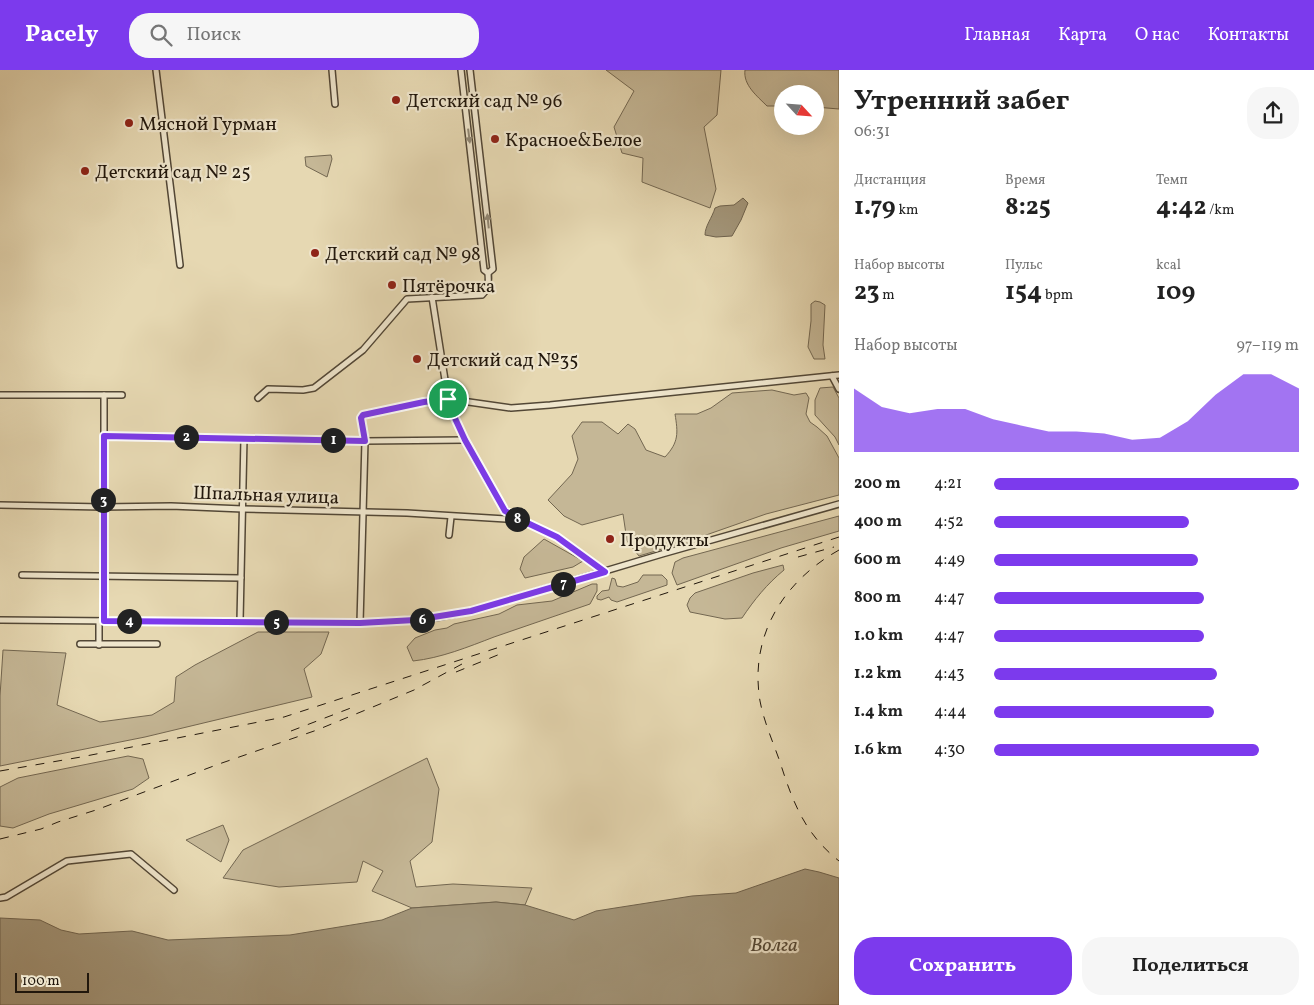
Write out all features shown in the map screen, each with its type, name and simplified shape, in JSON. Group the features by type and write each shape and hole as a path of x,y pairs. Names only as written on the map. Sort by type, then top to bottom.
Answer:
{"street":[{"path":"156,70 180,264"},
{"path":"332,70 335,104"},
{"path":"258,398 268,389 303,390 314,388 363,350 408,300 482,295 486,290 489,284 488,273 484,270 461,70"},
{"path":"470,70 493,269 488,273"},
{"path":"432,297 448,399 453,414 465,440 502,506 510,515 521,520"},
{"path":"360,623 365,441 361,418 363,415 448,399 511,408 550,406 839,375"},
{"path":"832,376 839,389"},
{"path":"99,644 104,577 104,394"},
{"path":"0,395 122,395"},
{"path":"104,436 365,441 465,440"},
{"path":"240,621 244,438"},
{"path":"0,620 360,623 415,620 454,615 839,504"},
{"name":"Шпальная улица","path":"0,506 171,506 407,513 521,520 557,537 605,572"},
{"path":"449,535 450,517"},
{"path":"22,575 241,578"},
{"path":"80,644 157,644"},
{"path":"0,898 6,897 67,861 131,854 174,890"}],"shaded area":[{"path":"606,70 721,70 717,115 704,127 716,189 710,208 642,182 643,158 622,153 614,127 634,91"},
{"path":"745,70 839,70 839,109 824,108 824,85 774,85 774,106 767,106 748,85"},
{"path":"331,155 332,159 327,177 306,166 305,157"},
{"path":"815,301 825,305 823,345 825,359 814,359 808,347 811,304"},
{"path":"833,387 839,398 839,445 835,437 815,415 815,400 820,388"},
{"path":"772,390 794,395 806,393 809,398 806,414 810,422 827,436 839,458 839,495 766,514 639,556 627,541 623,514 582,525 564,516 548,500 572,474 578,459 572,436 582,422 602,422 618,434 628,424 635,429 646,450 665,457 675,442 677,427 675,414 697,414 711,408 732,393"},
{"path":"839,516 839,531 781,548 677,585 672,573 675,562 683,558"},
{"path":"544,539 583,561 573,567 525,578 520,569 524,557"},
{"path":"783,565 784,570 761,592 742,618 725,619 690,612 687,605 695,593"},
{"path":"643,575 662,575 667,580 667,585 617,602 609,597 601,600 597,599 597,596 602,591 609,590 612,578 615,579 617,586 623,587 638,582"},
{"path":"592,584 597,584 597,591 590,604 444,655 413,661 407,647 415,638 435,630 499,614 517,605 552,601"},
{"path":"258,632 329,632 321,654 304,669 312,697 145,737 0,766 0,696 3,650 66,653 57,705 100,722 152,715 174,702 176,677"},
{"path":"128,756 143,759 149,778 133,789 49,814 13,828 0,826 0,787 18,778"},
{"path":"427,758 439,789 432,842 410,861 416,887 453,884 532,888 525,905 496,902 412,908 372,891 383,871 363,861 357,882 279,887 223,878 243,850"},
{"path":"223,825 229,840 221,862 186,840"}],"water":[{"path":"743,198 748,203 732,236 716,237 705,235 715,208 734,205"},
{"name":"Волга","path":"805,869 839,878 839,1005 0,1005 0,918 40,920 61,930 79,934 132,931 168,940 290,935 382,920 412,908 496,902 525,905 574,920 596,911 692,896 736,893"}],"railway":[{"path":"0,771 284,717 839,537"},
{"path":"798,557 834,547"},
{"path":"839,550 802,577 775,612 766,632 760,654 758,677 760,701 764,717 795,804 817,840 839,861"},
{"path":"456,672 505,652"},
{"path":"0,839 41,829 317,730 414,690 462,664"},
{"path":"291,731 356,706"}],"place":[{"name":"Детский сад № 96","path":"396,100"},
{"name":"Мясной Гурман","path":"129,123"},
{"name":"Красное&Белое","path":"495,139"},
{"name":"Детский сад № 25","path":"85,171"},
{"name":"Детский сад № 98","path":"315,253"},
{"name":"Пятёрочка","path":"392,285"},
{"name":"Детский сад №35","path":"417,359"},
{"name":"Продукты","path":"610,539"}],"route":[{"path":"448,399 465,440 505,511 557,537 605,572 471,611 415,620 360,623 104,621 104,436 365,441 361,416 424,402 448,399"}]}
